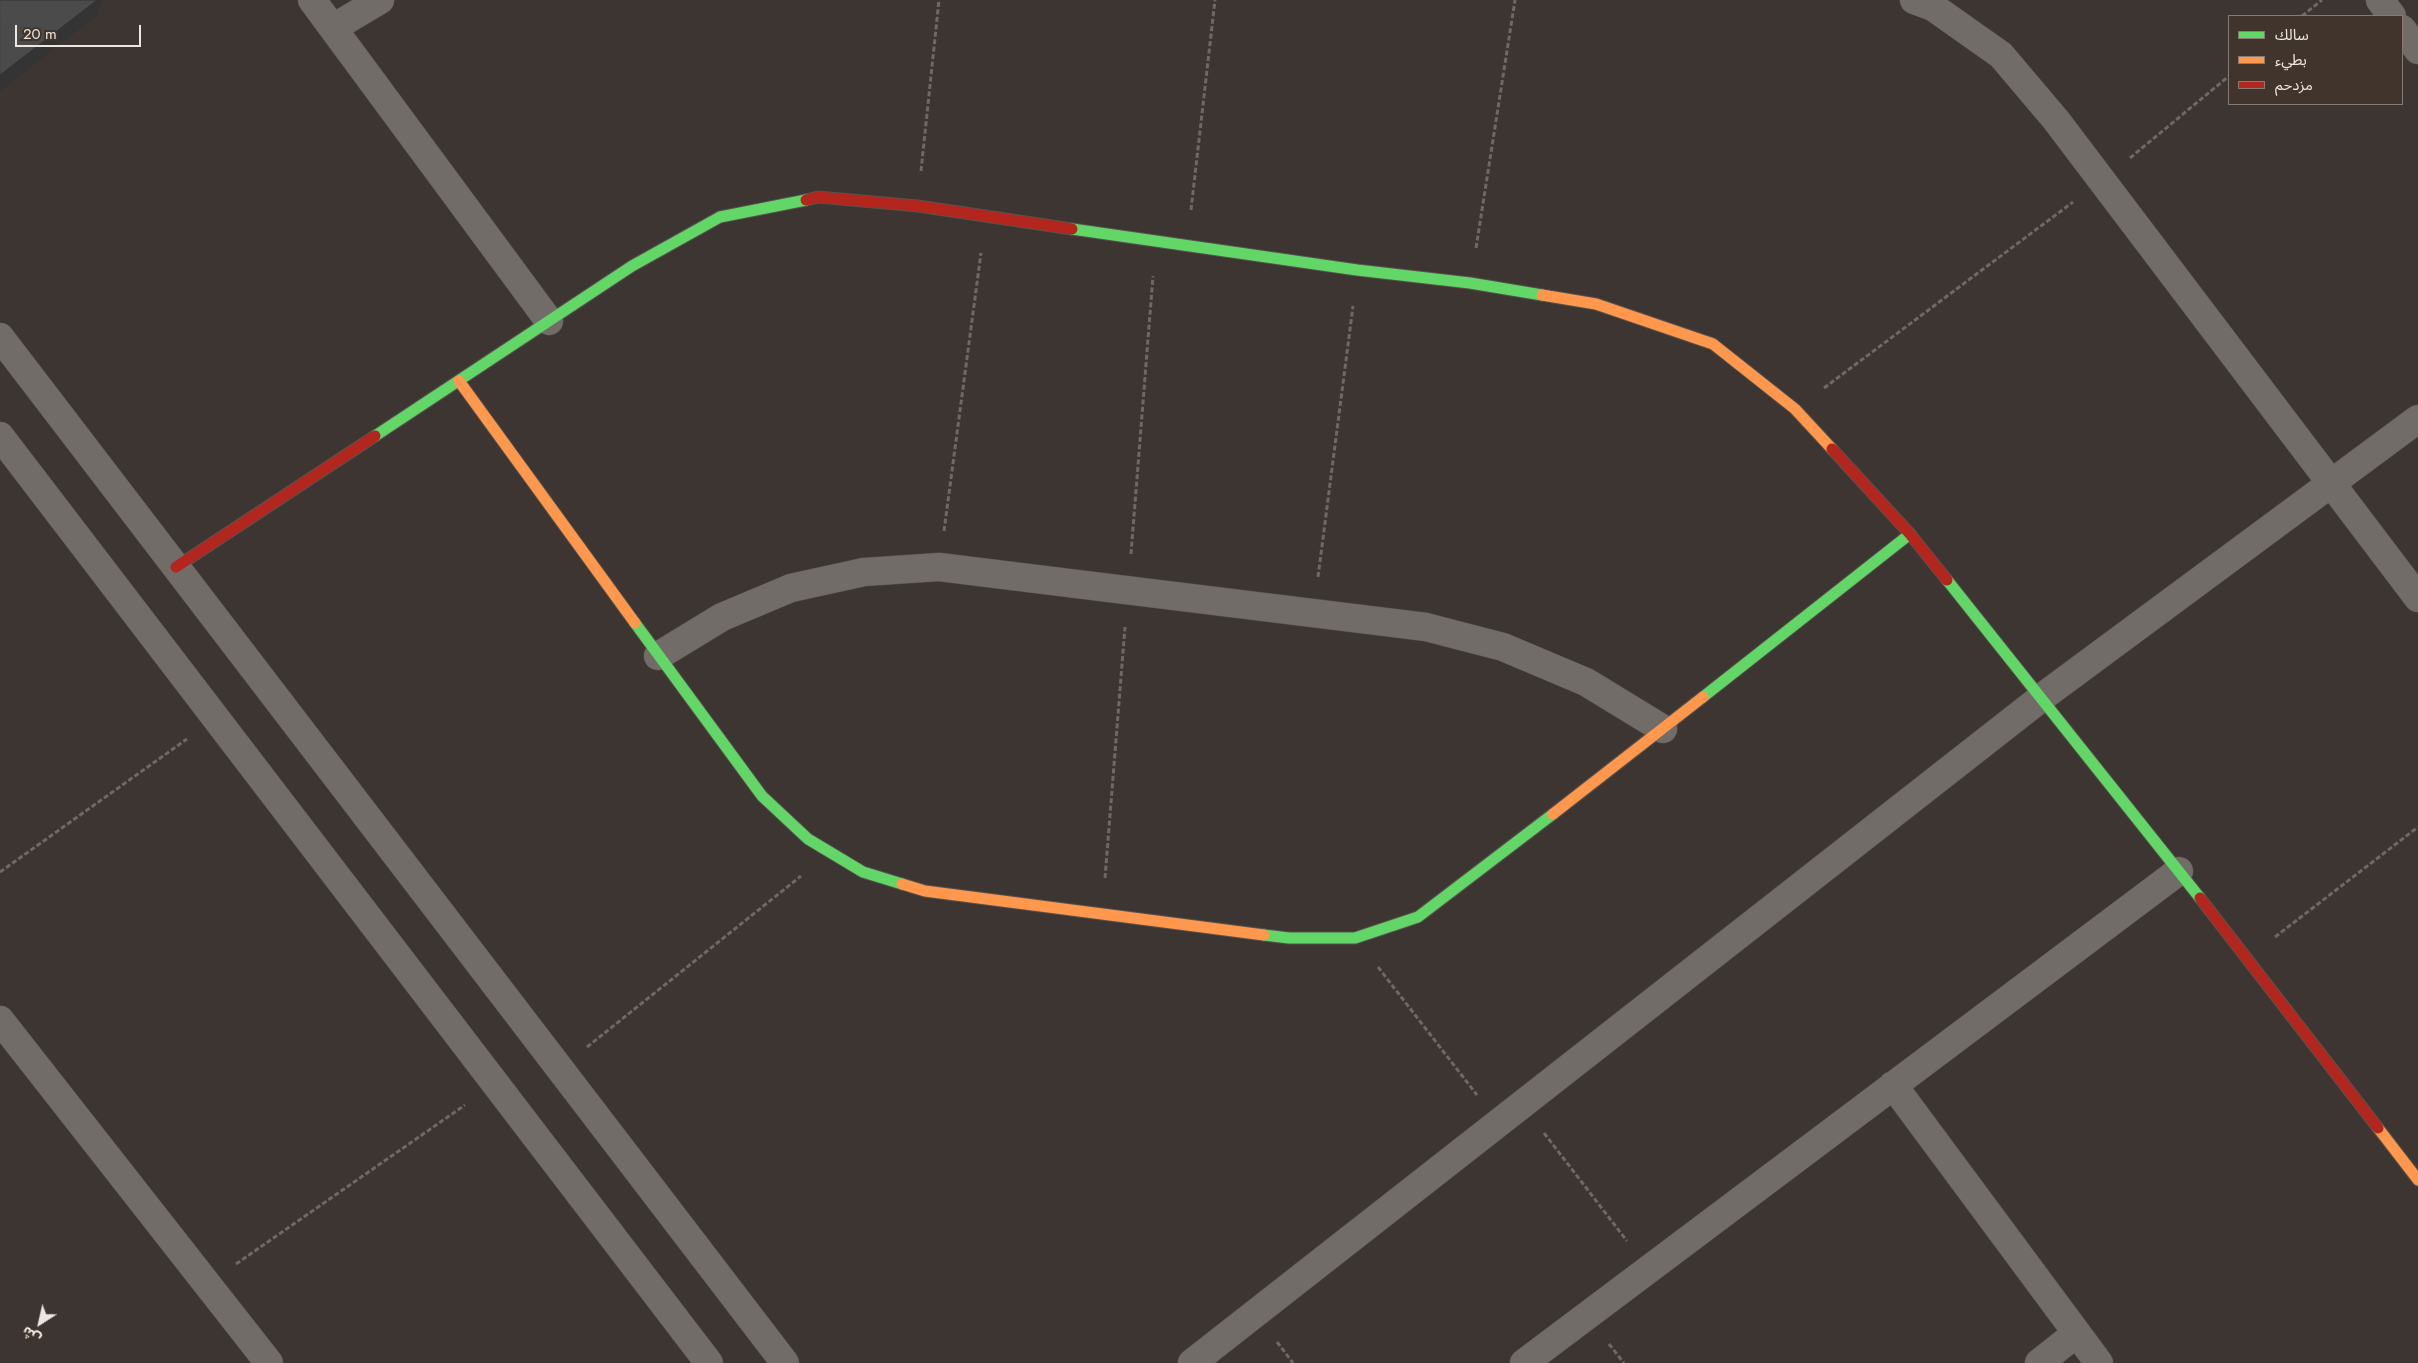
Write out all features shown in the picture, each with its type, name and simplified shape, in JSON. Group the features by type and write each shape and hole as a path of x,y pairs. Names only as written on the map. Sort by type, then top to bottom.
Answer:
{"street":[{"path":"312,0 549,321"},
{"path":"333,28 380,0"},
{"path":"1914,0 1933,6 2001,55 2056,120 2418,598"},
{"path":"2380,0 2391,15"},
{"path":"2403,29 2418,50"},
{"path":"176,567 632,266 720,217 818,197 918,206 1357,270 1470,283 1596,304 1713,344 1795,409 1910,534 2178,871 2418,1180"},
{"path":"0,337 785,1363"},
{"path":"459,381 762,796 808,839 863,872 925,891 1289,938 1355,938 1418,917 1472,878 1910,534"},
{"path":"1192,1363 2041,698 2418,419"},
{"path":"0,436 709,1363"},
{"path":"658,656 722,616 792,588 864,572 940,567 1426,627 1503,647 1586,682 1663,729"},
{"path":"1524,1363 2178,871"},
{"path":"0,1020 268,1363"},
{"path":"1893,1085 2099,1363"},
{"path":"2039,1363 2077,1334"}],"path":[{"path":"918,206 939,0"},
{"path":"1186,245 1215,0"},
{"path":"1470,283 1515,0"},
{"path":"2303,15 2322,0"},
{"path":"1795,409 2102,180 2228,77"},
{"path":"940,567 986,216"},
{"path":"1314,614 1357,270"},
{"path":"0,872 216,719"},
{"path":"2247,959 2418,827"},
{"path":"560,1069 831,852"},
{"path":"1355,938 1499,1123"},
{"path":"207,1284 496,1084"},
{"path":"1522,1105 1649,1269"}],"building":[{"path":"0,0 97,0 0,75"}],"traffic: fast":[{"path":"375,436 632,266 720,217 806,200"},
{"path":"1072,229 1357,270 1470,283 1542,295"},
{"path":"1703,697 1910,534"},
{"path":"1947,580 2200,898"},
{"path":"635,623 762,796 808,839 863,872 902,884"},
{"path":"1264,935 1289,938 1355,938 1418,917 1553,814"}],"traffic: slow":[{"path":"1542,295 1596,304 1713,344 1795,409 1832,449"},
{"path":"459,381 635,623"},
{"path":"1553,814 1703,697"},
{"path":"902,884 925,891 1264,935"},
{"path":"2378,1128 2418,1180"}],"traffic: jam":[{"path":"806,200 818,197 918,206 1072,229"},
{"path":"176,567 375,436"},
{"path":"1832,449 1910,534 1947,580"},
{"path":"2200,898 2378,1128"}]}
